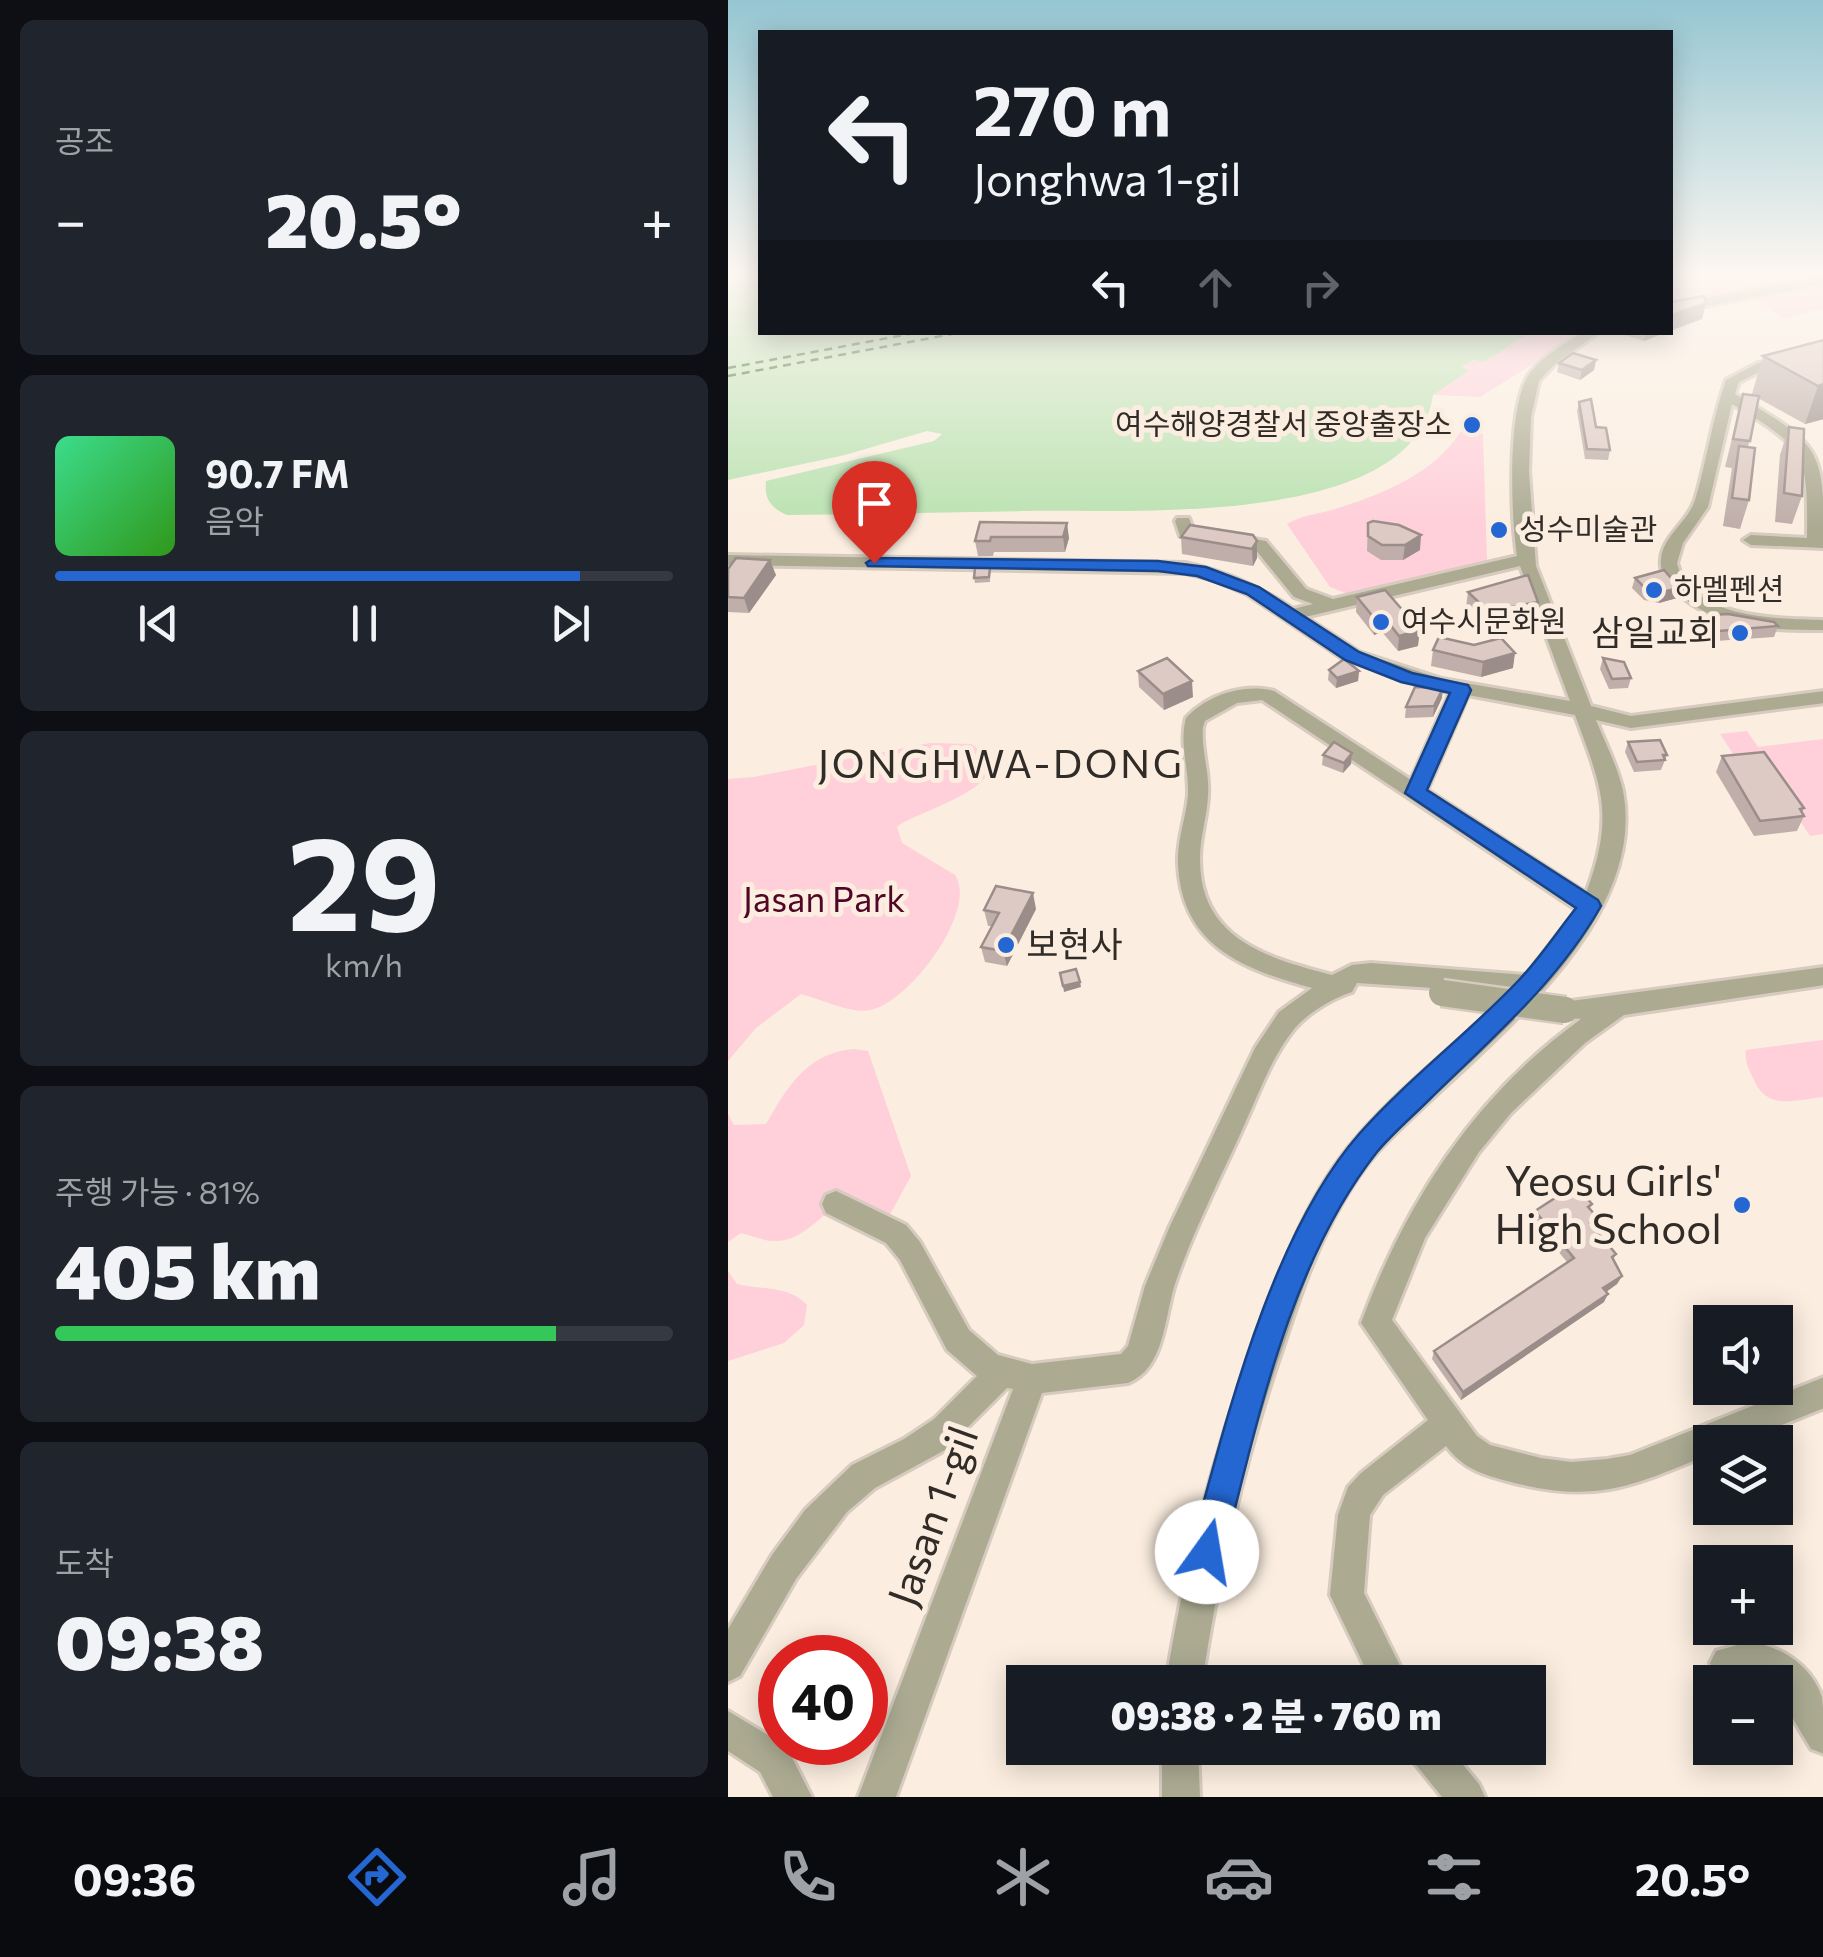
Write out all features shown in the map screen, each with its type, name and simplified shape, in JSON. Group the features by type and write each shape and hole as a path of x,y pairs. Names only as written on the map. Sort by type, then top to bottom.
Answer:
{"street":[{"path":"1186,1665 1193,1617 1230,1460 1254,1382 1315,1223 1350,1165 1370,1141 1530,985 1590,906 1608,855 1615,806 1586,711 1526,559 1521,529 1526,394 1539,370 1555,359"},
{"path":"1824,360 1751,369 1734,378 1715,434 1703,499 1669,560 1671,572 1696,600 1732,618 1752,623 1824,626"},
{"path":"1727,395 1786,435 1810,459 1819,543 1751,540"},
{"path":"1183,521 1186,533 1259,544 1304,596 1332,605"},
{"path":"1289,615 1526,559"},
{"path":"728,560 1177,567 1239,584 1362,661 1407,678 1461,690 1641,722 1824,697"},
{"path":"1416,793 1461,690"},
{"path":"1590,906 1261,693 1239,695 1194,721 1198,784 1189,866 1200,913 1213,931 1248,959 1335,985 1565,1010 1824,976"},
{"path":"836,1204 896,1234 958,1340 990,1368 1017,1376 1128,1368 1136,1362 1184,1226 1264,1055 1288,1019 1352,974 1371,972 1530,985"},
{"path":"1618,1006 1545,1059 1501,1105 1427,1206 1392,1278 1376,1324 1466,1448 1482,1459 1541,1474 1581,1478 1630,1470 1824,1392"},
{"path":"728,1664 789,1558 849,1488 936,1436 1017,1376"},
{"name":"Jasan 1-gil","path":"878,1797 1017,1376"},
{"path":"1382,1665 1347,1595 1354,1515 1372,1484 1448,1424"},
{"path":"1728,1663 1750,1658 1775,1664 1787,1675 1824,1736"},
{"path":"728,1729 773,1758 792,1797"},
{"path":"1180,1765 1181,1797"},
{"path":"1440,1765 1466,1797"}],"green space":[{"path":"1541,359 1480,397 1433,395 1468,372 1461,368 1475,360"},
{"path":"1460,432 1483,434 1487,561 1348,594 1330,587 1287,524 1404,482 1436,460"},
{"path":"1747,731 1758,747 1823,739 1823,834 1810,836 1761,761 1739,763 1720,734"},
{"name":"Jasan Park","path":"930,743 971,744 987,758 988,771 980,783 964,794 897,827 902,843 955,875 960,891 949,932 936,953 903,991 870,1010 845,1008 801,994 756,1028 728,1061 728,779"},
{"path":"1823,1040 1823,1097 1774,1100 1760,1090 1747,1065 1746,1050"},
{"path":"854,1049 868,1051 911,1176 888,1218 842,1199 792,1238 769,1241 741,1233 728,1242 728,1114 734,1125 766,1124 791,1085 811,1064"},
{"path":"728,1271 737,1284 783,1291 800,1299 807,1305 804,1325 784,1343 728,1361"}],"shaded area":[{"path":"728,359 1489,359 1474,360 1462,367 1469,371 1433,395 1414,438 1376,469 1323,490 1261,502 1132,511 787,515 770,502 766,493 766,481 934,441 942,434 927,431 845,455 728,480"}],"building":[{"path":"1565,359 1596,360 1582,370 1559,363"},
{"path":"1768,359 1824,359 1824,384 1818,386"},
{"path":"1743,394 1759,396 1750,441 1733,439"},
{"path":"1591,399 1596,427 1606,428 1610,450 1587,449 1579,402"},
{"path":"1789,427 1804,429 1802,496 1784,493"},
{"path":"1739,446 1755,448 1749,500 1732,498"},
{"path":"980,522 1067,523 1063,537 991,537 990,541 975,541"},
{"path":"1368,523 1399,525 1421,535 1405,545 1382,545 1368,536"},
{"path":"1190,525 1253,535 1257,541 1252,549 1181,537"},
{"path":"736,558 770,560 744,598 728,597 728,569"},
{"path":"975,568 990,568 989,577 974,578"},
{"path":"1664,570 1680,588 1647,590 1635,578"},
{"path":"1528,575 1538,602 1488,611 1468,592"},
{"path":"1385,590 1420,630 1399,636 1384,617 1375,619 1357,597"},
{"path":"1728,614 1778,626 1719,631 1711,615"},
{"path":"1439,637 1474,645 1501,638 1515,653 1483,662 1433,650"},
{"path":"1167,658 1192,681 1163,694 1138,671"},
{"path":"1603,658 1624,662 1631,678 1612,679"},
{"path":"1344,659 1359,671 1337,678 1329,670"},
{"path":"1415,687 1443,688 1434,706 1406,707"},
{"path":"1660,740 1667,755 1663,755 1665,760 1637,762 1628,742"},
{"path":"1334,742 1352,753 1344,763 1323,755"},
{"path":"1764,752 1804,808 1800,809 1804,816 1760,821 1722,756"},
{"path":"996,886 1033,893 1003,951 981,947 999,913 984,910"},
{"path":"1076,969 1080,982 1063,986 1060,973"},
{"path":"1575,1185 1592,1204 1588,1207 1598,1218 1590,1223 1616,1254 1612,1257 1622,1276 1603,1288 1608,1294 1463,1392 1434,1351 1574,1258 1535,1211"}],"ferry route":[{"path":"728,368 777,359"},
{"path":"728,376 820,359"}],"place":[{"name":"여수해양경찰서 중앙출장소","path":"1472,425"},
{"name":"성수미술관","path":"1499,530"},
{"name":"하멜펜션","path":"1654,590"},
{"name":"여수시문화원","path":"1381,622"},
{"name":"삼일교회","path":"1740,633"},
{"name":"보현사","path":"1006,945"},
{"name":"Yeosu Girls' High School","path":"1742,1205"}],"district":[{"name":"JONGHWA-DONG","path":"1001,764"}],"route":[{"path":"874,563 1158,566 1200,571 1253,590 1318,638 1352,656 1407,678 1461,690 1416,793 1590,906 1530,985 1370,1141 1331,1194 1300,1255 1248,1400 1207,1552"}]}
